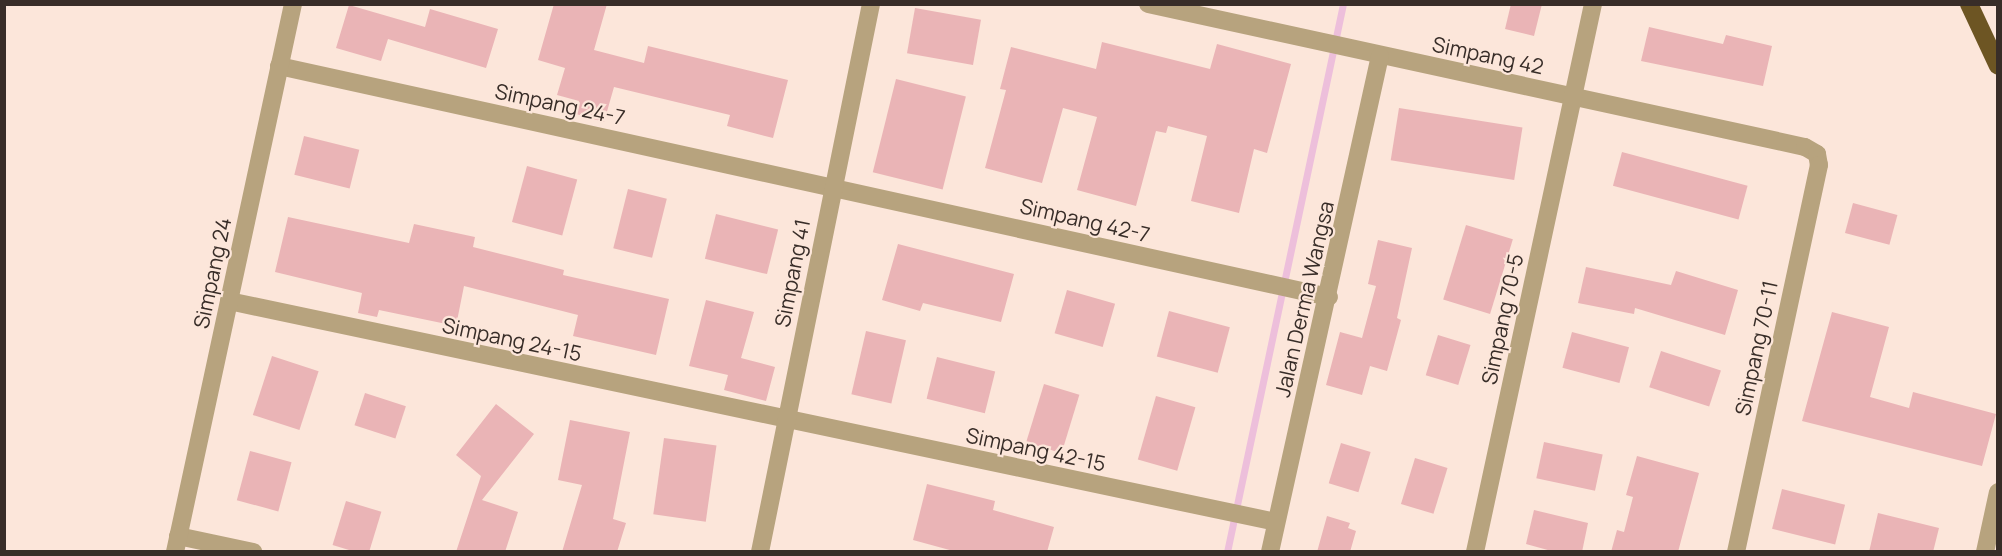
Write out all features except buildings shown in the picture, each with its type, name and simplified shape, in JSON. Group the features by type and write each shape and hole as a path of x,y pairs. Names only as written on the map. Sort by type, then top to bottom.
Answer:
{"highway":[{"path":"1969,4 1998,66"}],"street":[{"name":"Simpang 24","path":"177,544 293,4"},
{"name":"Simpang 41","path":"760,552 832,186 871,4"},
{"name":"Simpang 42","path":"1148,4 1805,147 1817,154"},
{"name":"Simpang 70-5","path":"1475,552 1593,4"},
{"name":"Jalan Derma Wangsa","path":"1270,552 1329,297 1380,56"},
{"name":"Simpang 24-7","path":"279,66 832,186"},
{"name":"Simpang 70-11","path":"1736,552 1819,165 1817,154"},
{"name":"Simpang 42-7","path":"832,186 1329,297"},
{"name":"Simpang 24-15","path":"229,301 786,421"},
{"name":"Simpang 42-15","path":"786,421 1276,522"},
{"path":"1985,552 1998,492"},
{"path":"177,544 253,552"}],"waterway":[{"path":"1227,552 1343,4"}]}
